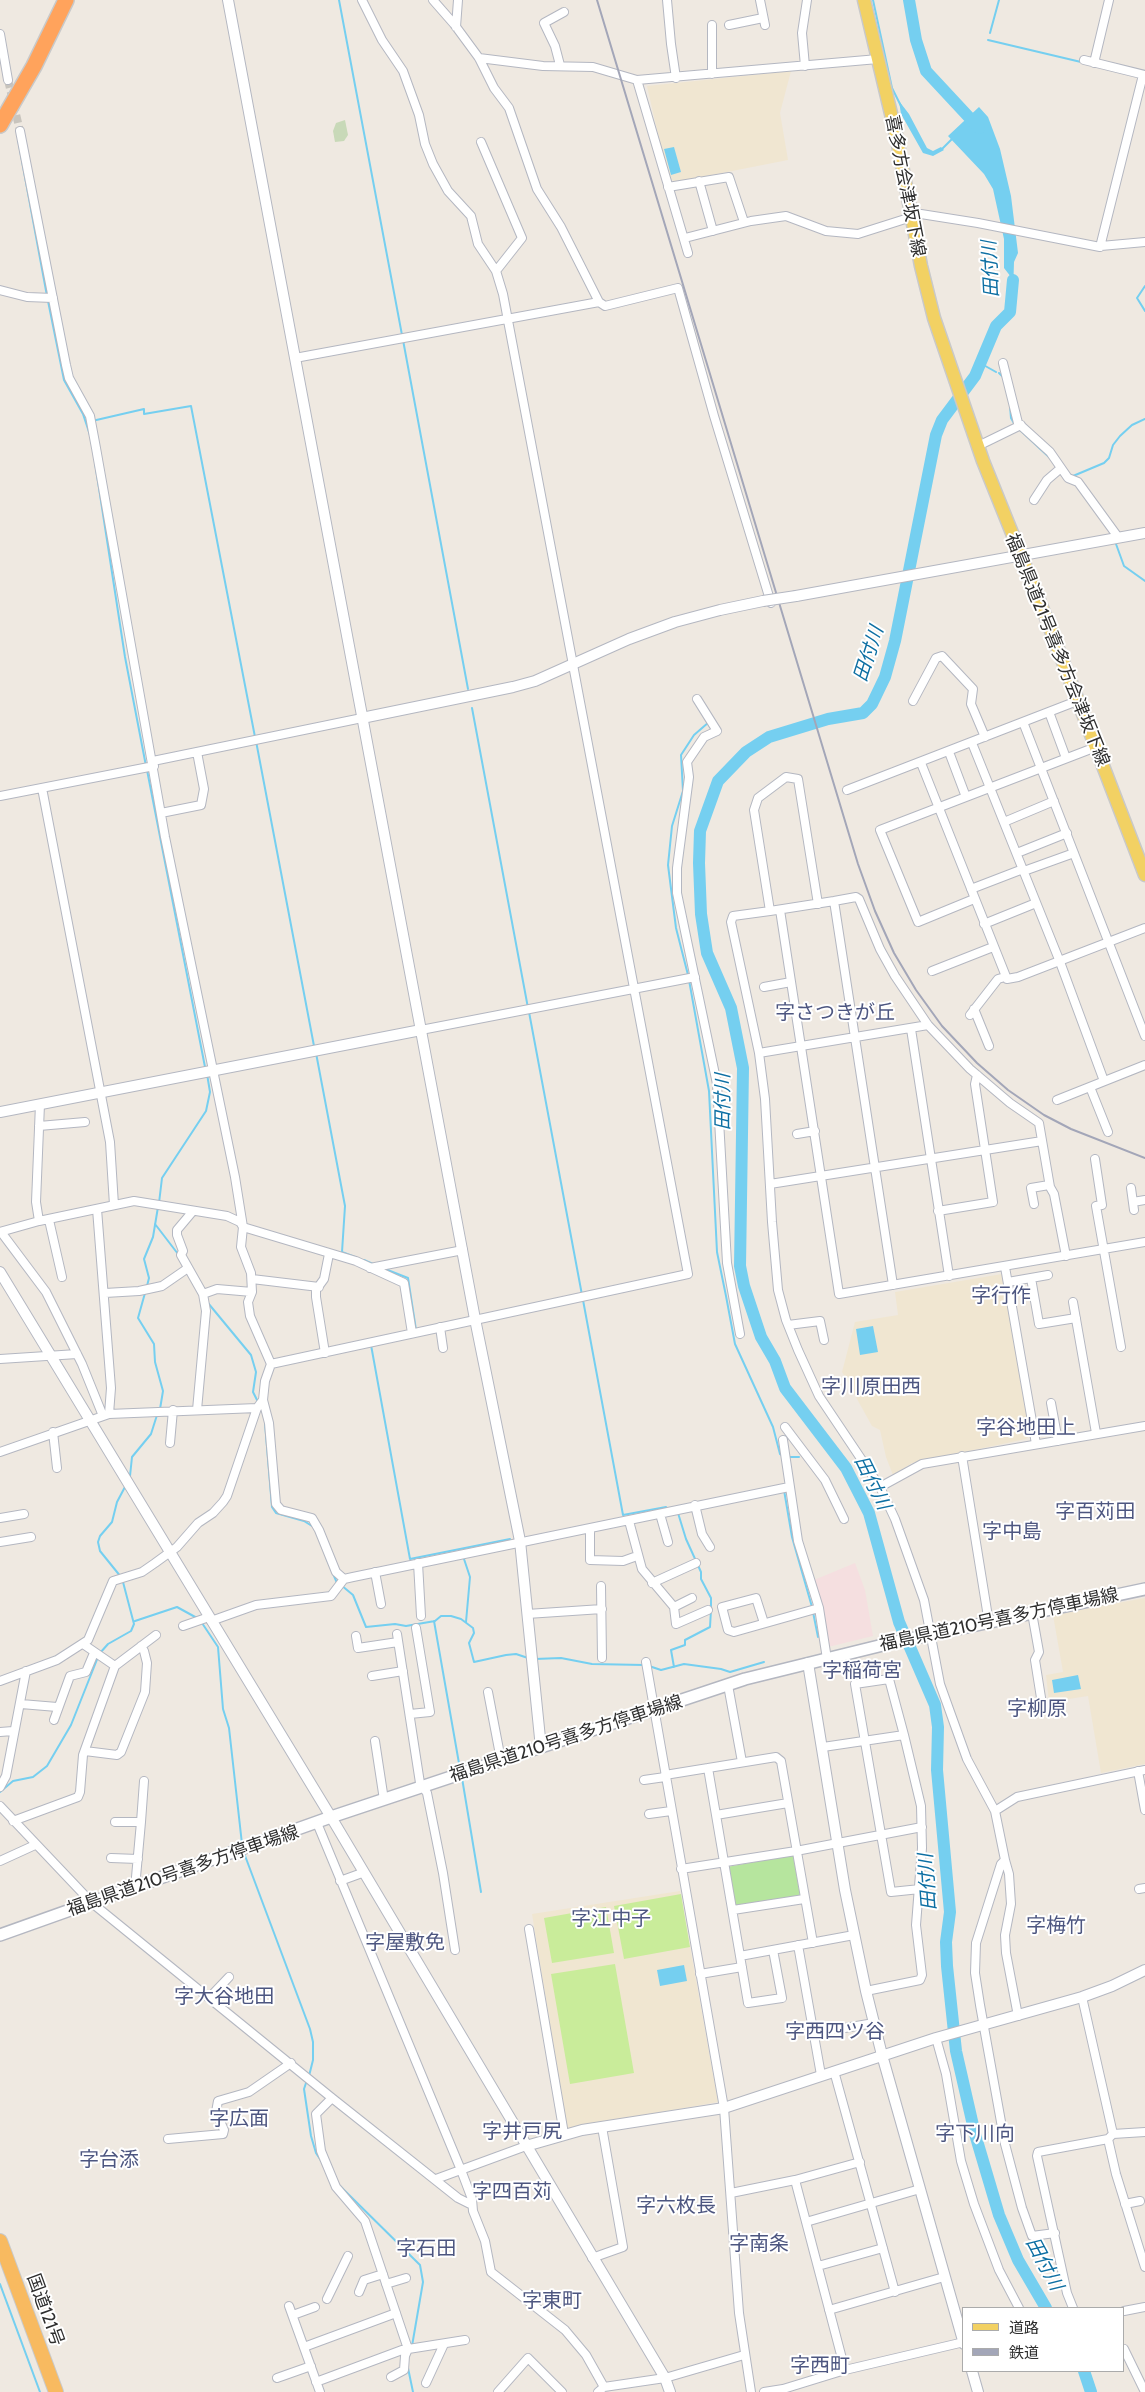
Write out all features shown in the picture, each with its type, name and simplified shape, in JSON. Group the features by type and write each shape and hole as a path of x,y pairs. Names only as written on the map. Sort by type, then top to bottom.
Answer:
{"highway":[{"path":"0,110 28,64 60,0"},
{"path":"0,125 34,66 66,0"},
{"name":"国道121号","path":"0,2241 56,2392"}],"main road":[{"name":"喜多方会津坂下線","path":"864,0 924,280 971,425"},
{"name":"福島県道21号喜多方会津坂下線","path":"971,425 1145,875"},
{"name":"福島県道210号喜多方停車場線","path":"0,1935 317,1824 331,1817 728,1685 827,1658 920,1636 1145,1589"}],"street":[{"path":"228,0 475,1319 520,1542 541,1748"},
{"path":"271,1364 412,1332 688,1274 508,318 496,271 478,244 469,213 448,191 433,164 425,144 419,115 403,71 382,40 362,0"},
{"path":"433,0 479,58 494,88 509,108 537,189 562,226 599,302 605,306 678,288 767,602"},
{"path":"456,27 458,0"},
{"path":"667,0 670,44 676,78"},
{"path":"729,25 764,21 760,0"},
{"path":"805,66 802,33 807,0"},
{"path":"1094,63 1109,0"},
{"path":"560,66 555,46 544,23 564,12"},
{"path":"712,25 712,74"},
{"path":"0,34 3,70 8,80"},
{"path":"479,58 560,66 593,67 637,80 878,59"},
{"path":"1084,60 1144,75 1101,246"},
{"path":"637,80 688,252"},
{"path":"0,1681 56,1660 83,1644 91,1636 113,1581 142,1572 169,1552 198,1523 213,1514 227,1496 260,1404 271,1364 250,1316 248,1302 252,1292 252,1279 250,1266 240,1247 243,1227 236,1177 204,1031 161,813 90,416 69,378 20,131"},
{"path":"481,142 522,238 496,271"},
{"path":"668,187 729,177 744,222"},
{"path":"699,181 714,231"},
{"path":"685,238 744,222 786,216 826,231 850,235 869,232 921,214 1101,246 1145,242"},
{"path":"0,290 27,297 53,298"},
{"path":"294,358 599,302"},
{"path":"1003,363 1013,401 1014,416 1050,452 1068,478 1078,482 1118,537"},
{"path":"978,446 1021,425"},
{"path":"1034,500 1047,480 1061,468"},
{"path":"0,796 153,764 197,752 496,692 535,681 629,639 675,622 720,610 1020,554 1145,533"},
{"path":"913,700 936,658 942,656 973,689 971,704 985,737"},
{"path":"697,699 717,730 704,737 687,762 689,777 677,868 679,910 717,1084 727,1263 740,1334"},
{"path":"847,790 972,743 1077,700"},
{"path":"1049,712 1066,758"},
{"path":"1023,722 1145,1036"},
{"path":"972,743 1060,962 1104,1081"},
{"path":"974,900 918,922 880,830 1096,747"},
{"path":"161,813 200,805 204,789 197,752"},
{"path":"949,752 966,797"},
{"path":"920,763 1005,977"},
{"path":"770,911 754,810 758,798 786,778 798,779 818,904"},
{"path":"42,788 112,1156 114,1205"},
{"path":"1004,822 1054,801"},
{"path":"1017,854 1067,832"},
{"path":"970,889 1074,853"},
{"path":"1018,2016 1006,1953 1005,1935 1011,1896 994,1811 967,1760 940,1684 932,1634 911,1560 896,1519 880,1488 820,1396 788,1325 778,1290 767,1122 759,1053 731,922 733,916 856,897 859,900 880,949 895,976 928,1025 977,1075 1010,1103 1038,1122 1042,1132 1049,1185 1054,1194 1066,1256"},
{"path":"834,901 893,1285"},
{"path":"984,924 1036,903"},
{"path":"780,910 839,1294 1145,1242"},
{"path":"989,1046 972,1012 998,979 1005,977 1013,979 1145,928"},
{"path":"932,971 993,947"},
{"path":"0,1112 695,978"},
{"path":"764,987 791,982"},
{"path":"759,1053 928,1025"},
{"path":"911,1029 949,1276"},
{"path":"1057,1100 1145,1064"},
{"path":"938,1211 993,1202 975,1084 977,1075"},
{"path":"1090,1087 1108,1132"},
{"path":"39,1221 36,1202 40,1104"},
{"path":"39,1126 86,1122"},
{"path":"797,1134 815,1131"},
{"path":"770,1184 1042,1141"},
{"path":"1095,1159 1102,1205 1096,1206 1121,1347"},
{"path":"1034,1204 1031,1188 1049,1185"},
{"path":"1131,1188 1134,1206 1145,1200"},
{"path":"106,1415 46,1292 1,1232 39,1221 134,1201 227,1216 240,1222 243,1227 356,1261 404,1282 412,1332"},
{"path":"97,1209 112,1388 106,1415"},
{"path":"193,1211 177,1230 182,1251 181,1255 203,1294 206,1311 197,1410"},
{"path":"49,1220 62,1277"},
{"path":"370,1268 463,1250"},
{"path":"324,1353 317,1311 316,1290 324,1279 329,1254"},
{"path":"1005,1267 1036,1444"},
{"path":"104,1293 138,1291 162,1286 188,1268"},
{"path":"0,1272 331,1817 362,1873 665,2378 670,2392"},
{"path":"1008,1282 1048,1275"},
{"path":"1031,1278 1039,1324 1076,1318"},
{"path":"252,1279 319,1287"},
{"path":"203,1294 217,1289 252,1292"},
{"path":"1074,1302 1096,1433"},
{"path":"788,1325 820,1321 824,1340"},
{"path":"440,1327 443,1348"},
{"path":"0,1359 77,1354"},
{"path":"1052,1403 1058,1441"},
{"path":"0,1452 106,1415 260,1404"},
{"path":"260,1404 269,1422 276,1504 287,1513 312,1518 319,1530 341,1583"},
{"path":"170,1442 173,1410"},
{"path":"880,1488 922,1464 1145,1426"},
{"path":"785,1427 825,1480 844,1519"},
{"path":"54,1432 57,1468"},
{"path":"783,1440 800,1549 819,1608 827,1658"},
{"path":"962,1456 989,1623"},
{"path":"183,1626 256,1605 324,1598 331,1596 341,1583 375,1572 789,1487"},
{"path":"695,1505 702,1534 710,1547"},
{"path":"0,1518 24,1514"},
{"path":"660,1514 668,1542"},
{"path":"629,1520 642,1569 674,1607 676,1624 708,1610"},
{"path":"590,1529 590,1560 624,1561 637,1556"},
{"path":"0,1542 31,1537"},
{"path":"418,1563 421,1616"},
{"path":"652,1583 696,1563"},
{"path":"375,1572 381,1604"},
{"path":"601,1586 602,1658"},
{"path":"674,1607 692,1598"},
{"path":"764,1623 756,1598 722,1607 728,1630 731,1632 764,1623 819,1608"},
{"path":"527,1614 602,1609"},
{"path":"1032,1614 1039,1652 1035,1660 1042,1704"},
{"path":"410,1714 430,1712 416,1628"},
{"path":"13,1821 78,1797 84,1751 114,1666 156,1635"},
{"path":"356,1636 358,1648 397,1638 420,1782 426,1793 443,1873 455,1950"},
{"path":"83,1644 114,1666"},
{"path":"84,1751 117,1755 122,1752 145,1692 146,1663 141,1646"},
{"path":"54,1720 57,1707 70,1676 86,1672 94,1652"},
{"path":"646,1662 724,2108 744,2356 751,2392"},
{"path":"808,1663 854,1935 866,1991 882,2056 962,2336"},
{"path":"0,1786 6,1776 13,1731 21,1704 26,1671"},
{"path":"372,1676 403,1671"},
{"path":"866,1991 920,1980 922,1975 916,1925 920,1889 922,1827 921,1806 889,1679 883,1678 855,1684 891,1892 920,1889"},
{"path":"728,1685 742,1762"},
{"path":"488,1692 501,1760"},
{"path":"21,1704 57,1707"},
{"path":"0,1732 13,1731"},
{"path":"823,1747 904,1734"},
{"path":"375,1741 384,1800"},
{"path":"644,1780 776,1757 781,1761 813,1942"},
{"path":"708,1768 748,2003 782,1998 773,1950"},
{"path":"994,1811 1017,1797 1142,1770 1145,1810"},
{"path":"135,1888 144,1781"},
{"path":"716,1815 788,1803"},
{"path":"0,1806 92,1903 332,2098 458,2198 472,2206"},
{"path":"649,1814 671,1811"},
{"path":"115,1822 141,1822"},
{"path":"317,1824 461,2170 472,2199 472,2206 486,2241 491,2272 565,2330 586,2355 601,2390 665,2378 744,2356"},
{"path":"681,1869 796,1851 922,1827"},
{"path":"0,1861 35,1845"},
{"path":"111,1858 138,1859"},
{"path":"1005,1860 1001,1864 976,1942 975,1973 1005,2144 1022,2208 1032,2236 1055,2233"},
{"path":"340,1881 362,1873"},
{"path":"733,1910 804,1899"},
{"path":"529,1929 564,2134"},
{"path":"740,1956 854,1935"},
{"path":"798,1946 821,2075"},
{"path":"700,1974 742,1967"},
{"path":"436,2179 564,2134 724,2108 939,2038 1082,1997 1112,1986 1145,1970"},
{"path":"209,1998 229,1977"},
{"path":"1082,1997 1125,2204 1145,2267"},
{"path":"833,2030 874,2023"},
{"path":"939,2038 961,2161 974,2204 999,2270 1018,2307"},
{"path":"168,2139 222,2134 224,2130 216,2112 218,2101 249,2092 291,2064"},
{"path":"834,2071 895,2292"},
{"path":"332,2098 316,2114 321,2151 336,2187 366,2221 408,2349 405,2356 404,2370 391,2377"},
{"path":"592,2258 623,2247 602,2127"},
{"path":"1074,2307 1067,2293 1037,2156 1038,2152 1111,2136 1145,2132"},
{"path":"731,2193 795,2180 860,2162"},
{"path":"795,2180 845,2370"},
{"path":"806,2222 871,2205 920,2189"},
{"path":"1125,2204 1140,2201"},
{"path":"818,2266 883,2248"},
{"path":"327,2298 348,2256"},
{"path":"359,2292 364,2280 383,2274"},
{"path":"830,2310 944,2277"},
{"path":"386,2284 406,2278"},
{"path":"289,2306 320,2392"},
{"path":"293,2315 315,2307"},
{"path":"1125,2311 1145,2307"},
{"path":"304,2346 396,2313"},
{"path":"316,2382 408,2349 465,2340"},
{"path":"764,2392 789,2388 845,2370 962,2342"},
{"path":"426,2383 444,2344"},
{"path":"1125,2351 1145,2392"},
{"path":"498,2392 528,2358 562,2392"},
{"path":"277,2378 311,2366"},
{"path":"972,2372 978,2392"}],"shaded area":[{"path":"791,71 780,113 788,160 676,182 668,178 647,86"},
{"path":"1002,1274 1030,1435 1026,1439 912,1463 893,1475 886,1457 880,1430 872,1426 842,1372 855,1322 898,1315 895,1292"},
{"path":"855,1563 865,1590 873,1636 828,1647 814,1580"},
{"path":"1145,1598 1145,1764 1101,1773 1088,1696 1049,1702 1046,1675 1063,1672 1053,1615"},
{"path":"680,1891 718,2102 567,2129 532,1914"}],"green space":[{"path":"345,120 348,135 344,141 335,142 333,131 336,123"},
{"path":"793,1855 800,1895 734,1907 727,1867"},
{"path":"681,1894 690,1947 624,1959 614,1906"},
{"path":"606,1907 614,1953 552,1963 544,1918"},
{"path":"615,1964 634,2073 570,2084 551,1974"}],"water":[{"path":"899,101 909,114 927,148 933,151 941,147 944,150 933,156 923,153 901,114"},
{"path":"979,107 988,117 1000,149 1011,196 1018,253 1014,262 1013,295 1011,300 1011,277 1004,268 1004,239 993,189 984,174 948,136"},
{"path":"674,147 681,172 671,175 664,149"},
{"path":"873,1326 878,1352 860,1355 856,1329"},
{"path":"1078,1675 1081,1689 1054,1693 1052,1680"},
{"path":"684,1965 687,1981 660,1986 657,1970"}],"waterway":[{"path":"339,0 402,335"},
{"path":"873,0 892,88 901,106"},
{"name":"田付川","path":"909,0 916,40 926,71 979,128"},
{"path":"990,33 999,0"},
{"path":"988,40 1081,62"},
{"path":"18,139 47,296"},
{"path":"941,150 952,139"},
{"name":"田付川","path":"1013,280 1010,312 996,326 975,376 942,420 936,435 895,641 885,677 872,704 863,713 828,719 769,737 746,752 718,781 700,831 699,863 701,914 707,953 731,1008 743,1068 740,1266 744,1286 761,1337 775,1361 785,1388 846,1468 869,1513 899,1622 935,1705 938,1727 937,1770 950,1912 946,1942 947,1966 956,2051 975,2134 999,2215 1018,2260 1045,2307"},
{"path":"1145,286 1137,298 1145,311"},
{"path":"48,301 64,380 83,414 90,435"},
{"path":"403,340 468,689"},
{"path":"980,363 996,372"},
{"path":"999,373 1003,377"},
{"path":"92,421 144,409 144,414 191,406 255,737"},
{"path":"1010,406 1011,418 1015,425"},
{"path":"1073,476 1104,463 1109,458 1113,445 1120,436 1132,425 1145,419"},
{"path":"1019,429 1050,458"},
{"path":"95,462 125,657 146,766"},
{"path":"1116,544 1124,566 1145,581"},
{"path":"472,708 528,1008"},
{"path":"688,975 676,928 668,865 672,826 683,791 681,755 694,735 709,722"},
{"path":"256,741 314,1046"},
{"path":"147,770 205,1067"},
{"path":"689,980 709,1091 717,1252 735,1344 773,1427 780,1454 782,1455"},
{"path":"529,1012 582,1295"},
{"path":"316,1053 345,1206 342,1252 355,1257"},
{"path":"159,1203 162,1178 206,1111 210,1092 207,1074"},
{"path":"147,1286 149,1278 144,1259 153,1237 158,1207"},
{"path":"155,1224 178,1254"},
{"path":"364,1260 373,1264"},
{"path":"385,1269 408,1278 416,1330"},
{"path":"145,1293 138,1318 154,1344 155,1362 163,1391 160,1409"},
{"path":"583,1300 623,1515 666,1507 666,1509"},
{"path":"208,1303 251,1355 256,1372 253,1392 258,1402"},
{"path":"371,1345 410,1559 510,1539"},
{"path":"130,1476 132,1457 151,1434 157,1415"},
{"path":"265,1423 272,1507 276,1513 304,1521 312,1526"},
{"path":"789,1457 799,1457"},
{"path":"121,1577 100,1551 98,1542 100,1536 112,1522 117,1502 126,1485"},
{"path":"784,1490 792,1537 812,1607"},
{"path":"674,1667 671,1650 685,1645 685,1640 710,1627 711,1610 711,1598 701,1579 701,1572 686,1539 678,1513"},
{"path":"463,1556 470,1577 466,1622"},
{"path":"326,1557 337,1583"},
{"path":"100,1653 108,1644 131,1631 134,1624 123,1582"},
{"path":"341,1585 353,1595 366,1627 395,1624 406,1626 435,1621 441,1616 451,1616 461,1619 473,1628 474,1633 469,1643 474,1662 516,1654 528,1658"},
{"path":"135,1621 177,1607 197,1618"},
{"path":"813,1612 818,1637"},
{"path":"434,1621 460,1769"},
{"path":"202,1623 218,1647 223,1709 229,1728 242,1844"},
{"path":"0,1792 13,1781 33,1777 47,1766 71,1725 98,1657"},
{"path":"535,1659 561,1658 592,1664 644,1665"},
{"path":"649,1666 661,1670 684,1664 730,1672 764,1662"},
{"path":"462,1778 481,1892"},
{"path":"244,1853 310,2029 313,2042 313,2060 309,2076"},
{"path":"307,2080 304,2089 311,2136 316,2153 322,2162"},
{"path":"340,2186 420,2265 423,2282 412,2346"},
{"path":"0,2284 40,2392"},
{"path":"408,2368 413,2392"},
{"name":"田付川","path":"1084,2372 1091,2392"}],"tunnel":[{"path":"8,80 20,131"}],"railway":[{"path":"597,0 858,864 875,911 894,953 916,990 942,1026 977,1063 1008,1090 1044,1115 1071,1129 1145,1158"}],"district":[{"name":"字さつきが丘","path":"835,1013"},
{"name":"字行作","path":"1001,1296"},
{"name":"字川原田西","path":"871,1387"},
{"name":"字谷地田上","path":"1026,1428"},
{"name":"字百苅田","path":"1095,1512"},
{"name":"字中島","path":"1012,1532"},
{"name":"字稲荷宮","path":"862,1671"},
{"name":"字柳原","path":"1037,1709"},
{"name":"字江中子","path":"611,1919"},
{"name":"字梅竹","path":"1056,1926"},
{"name":"字屋敷免","path":"405,1943"},
{"name":"字大谷地田","path":"224,1997"},
{"name":"字西四ツ谷","path":"835,2032"},
{"name":"字広面","path":"239,2119"},
{"name":"字井戸尻","path":"522,2132"},
{"name":"字下川向","path":"975,2134"},
{"name":"字台添","path":"109,2160"},
{"name":"字四百苅","path":"512,2192"},
{"name":"字六枚長","path":"676,2206"},
{"name":"字南条","path":"759,2244"},
{"name":"字石田","path":"426,2249"},
{"name":"字東町","path":"552,2301"},
{"name":"字西町","path":"820,2366"}]}
